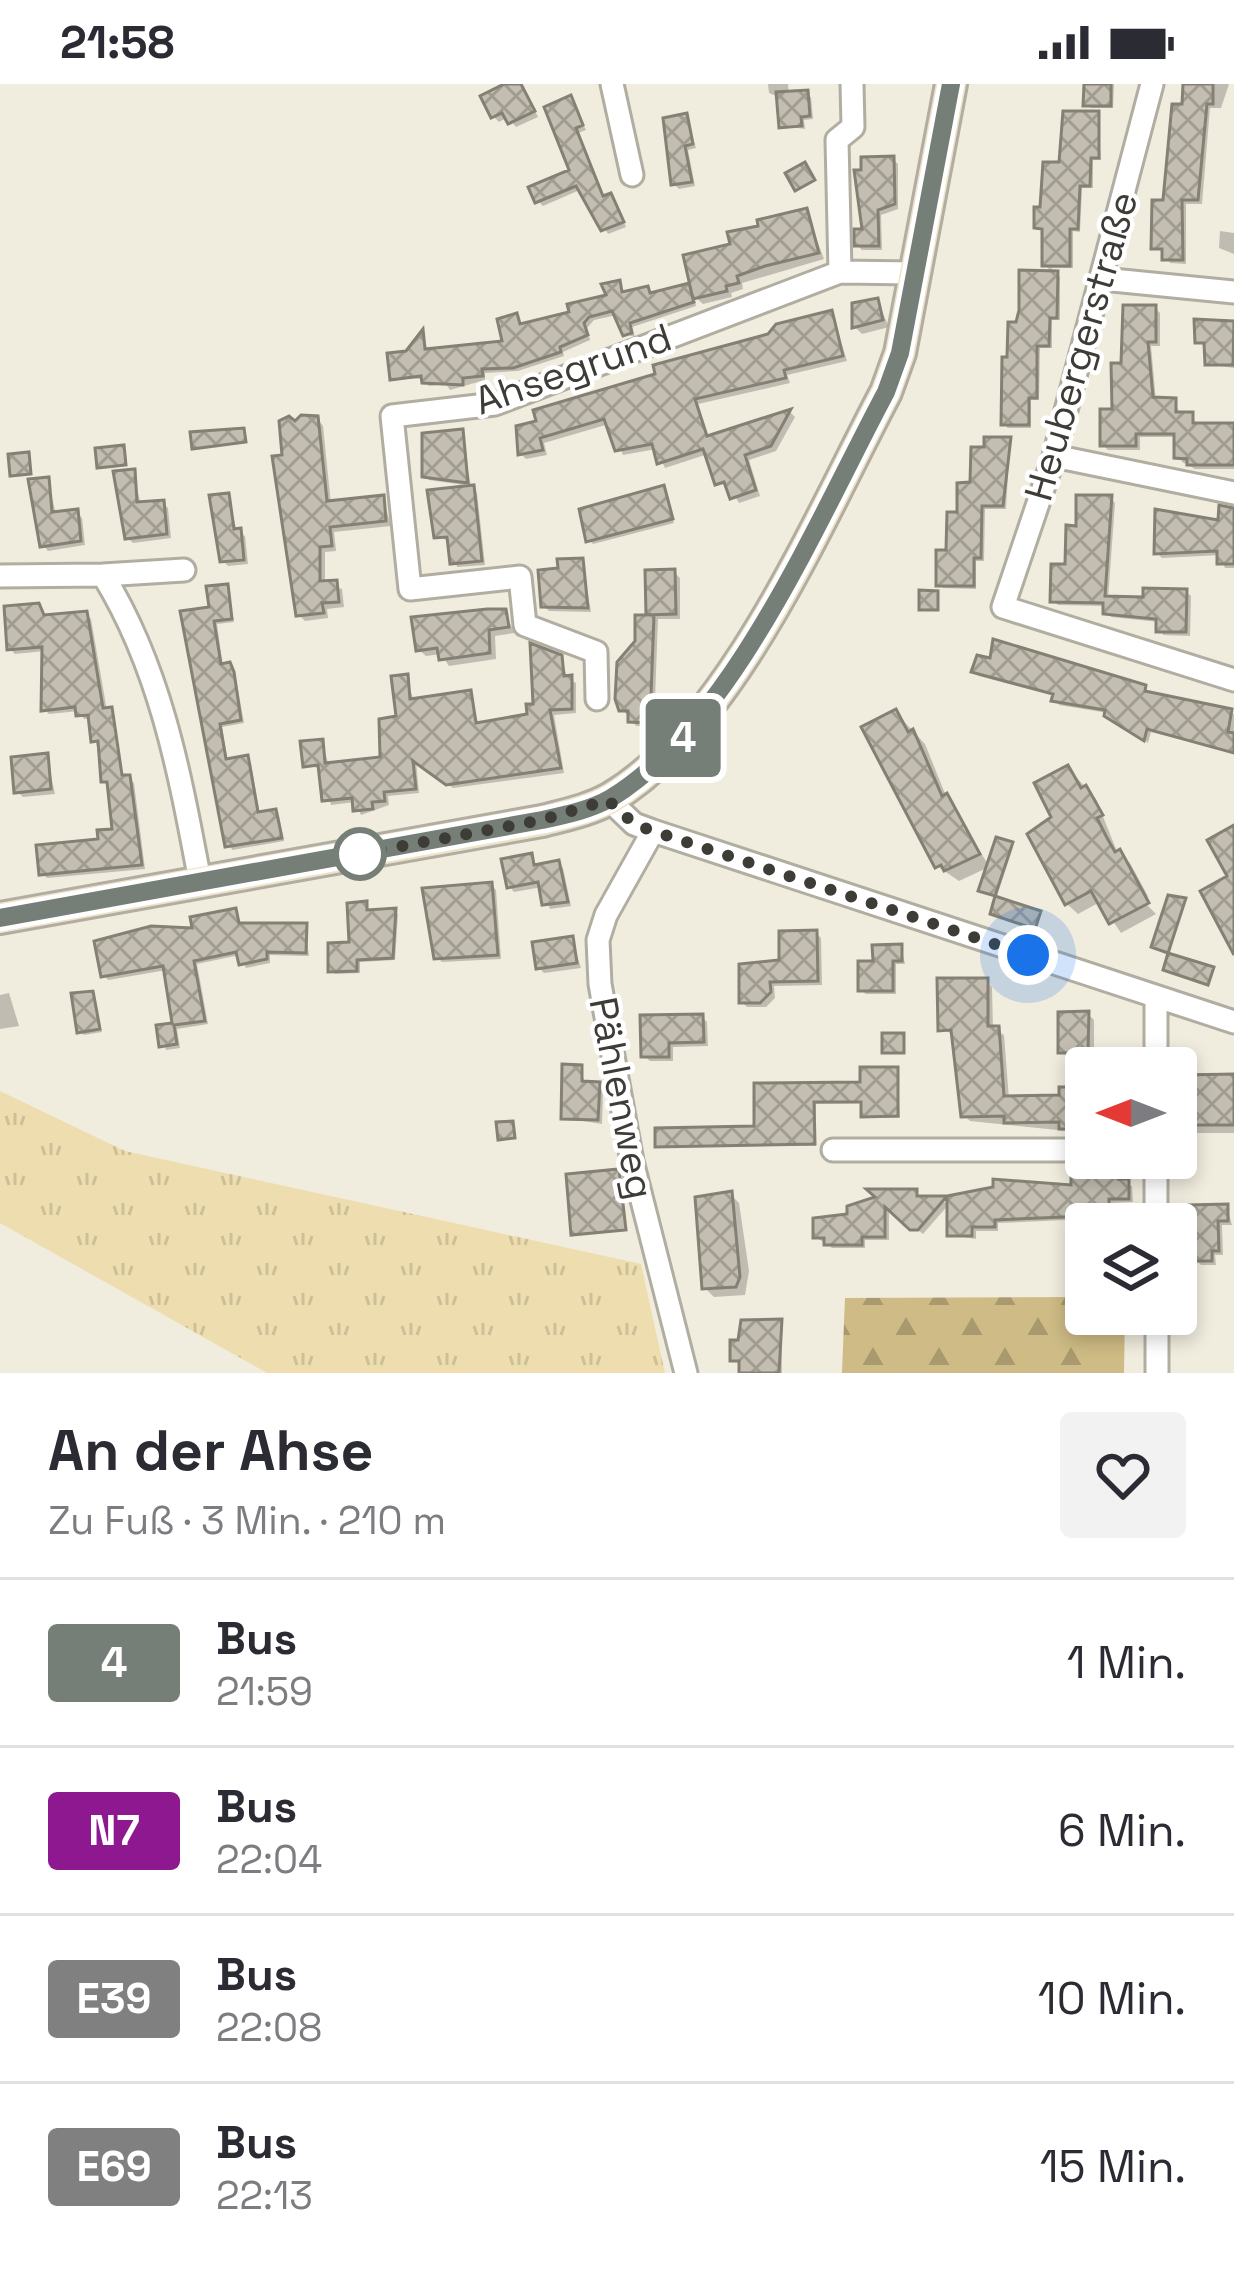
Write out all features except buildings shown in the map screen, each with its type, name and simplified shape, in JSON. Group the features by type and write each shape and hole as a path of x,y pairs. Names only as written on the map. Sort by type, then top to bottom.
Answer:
{"main road":[{"path":"0,918 542,820 608,800 686,736 768,612 886,392 915,273 951,84"}],"street":[{"path":"612,84 632,175"},
{"path":"840,272 837,140 853,128 852,84"},
{"name":"Heubergerstraße","path":"1152,84 1054,456 1003,607 1234,680"},
{"name":"Ahsegrund","path":"597,700 596,652 525,625 520,577 410,589 392,416 495,404 840,272 915,273"},
{"path":"1102,279 1234,292"},
{"path":"1054,456 1234,493"},
{"path":"0,576 184,570"},
{"path":"103,575 145,655 164,714 200,881"},
{"path":"608,800 634,824 653,831 1234,1022"},
{"name":"Pählenweg","path":"653,831 606,915 598,940 600,984 637,1182 686,1373"},
{"path":"1156,998 1156,1047"},
{"path":"833,1150 1065,1150"},
{"path":"1157,1335 1157,1373"}],"green space":[{"path":"0,1091 125,1151 641,1264 665,1373 267,1373 0,1223"},
{"path":"1065,1297 1065,1335 1125,1335 1124,1373 842,1373 845,1298"}],"bus line":[{"name":"4","path":"0,918 542,820 608,800 649,771 686,736 710,704 768,612 886,392 900,353 929,178 951,84"}],"route":[{"path":"360,854 542,820 608,800 634,824 1028,955"}]}
